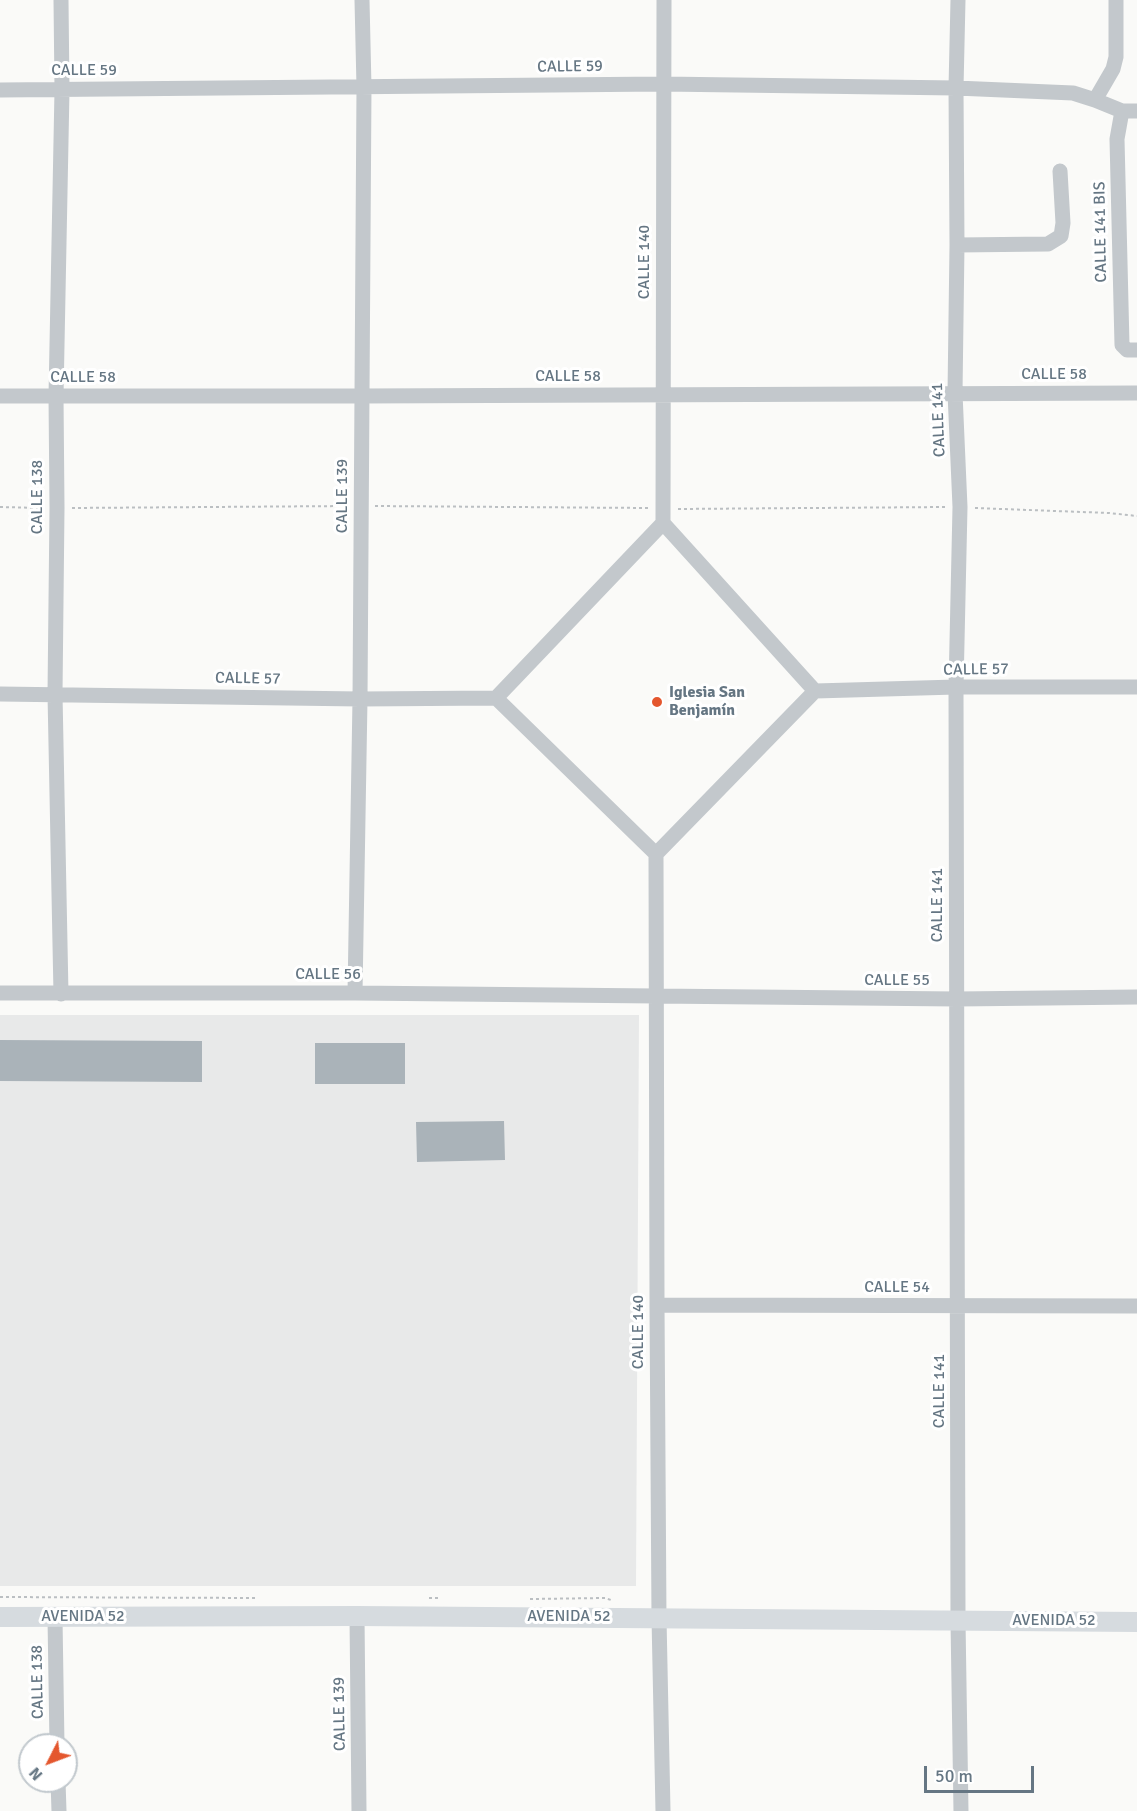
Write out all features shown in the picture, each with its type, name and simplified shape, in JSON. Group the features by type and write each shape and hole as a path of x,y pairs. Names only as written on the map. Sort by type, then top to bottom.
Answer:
{"main road":[{"name":"AVENIDA 52","path":"0,1617 357,1616 1137,1622"}],"street":[{"name":"CALLE 138","path":"61,0 55,694 61,994"},
{"name":"CALLE 139","path":"355,993 360,699 364,87 362,0"},
{"name":"CALLE 140","path":"662,516 664,0"},
{"name":"CALLE 141","path":"958,0 955,393 960,507 956,687 958,1621 961,1811"},
{"path":"1095,100 1115,63 1116,0"},
{"name":"CALLE 59","path":"0,90 663,84 956,88 1073,93 1129,111"},
{"name":"CALLE 141 BIS","path":"1129,111 1117,140 1122,345 1132,350"},
{"path":"957,245 1048,244 1061,236 1063,223 1060,171"},
{"name":"CALLE 58","path":"0,396 1137,393"},
{"path":"662,516 815,691 656,854 496,698 662,516"},
{"name":"CALLE 57","path":"815,691 956,687 1137,687"},
{"name":"CALLE 57","path":"0,694 360,699 496,698"},
{"name":"CALLE 140","path":"656,854 659,1618 663,1811"},
{"name":"CALLE 56","path":"0,993 355,993 657,997"},
{"name":"CALLE 55","path":"657,997 957,999 1137,997"},
{"name":"CALLE 54","path":"657,1305 1137,1306"},
{"name":"CALLE 139","path":"357,1616 359,1811"},
{"name":"CALLE 138","path":"55,1618 57,1733"},
{"path":"58,1793 58,1811"}],"path":[{"path":"0,507 361,505 662,516 960,507 1137,516"}],"shaded area":[{"path":"0,1015 639,1015 636,1586 0,1586"}],"building":[{"path":"0,1040 202,1041 202,1082 0,1081"},
{"path":"315,1043 405,1043 405,1084 315,1084"},
{"path":"504,1121 505,1160 417,1162 416,1122"}],"place":[{"name":"Iglesia San Benjamín","path":"657,702"}]}
